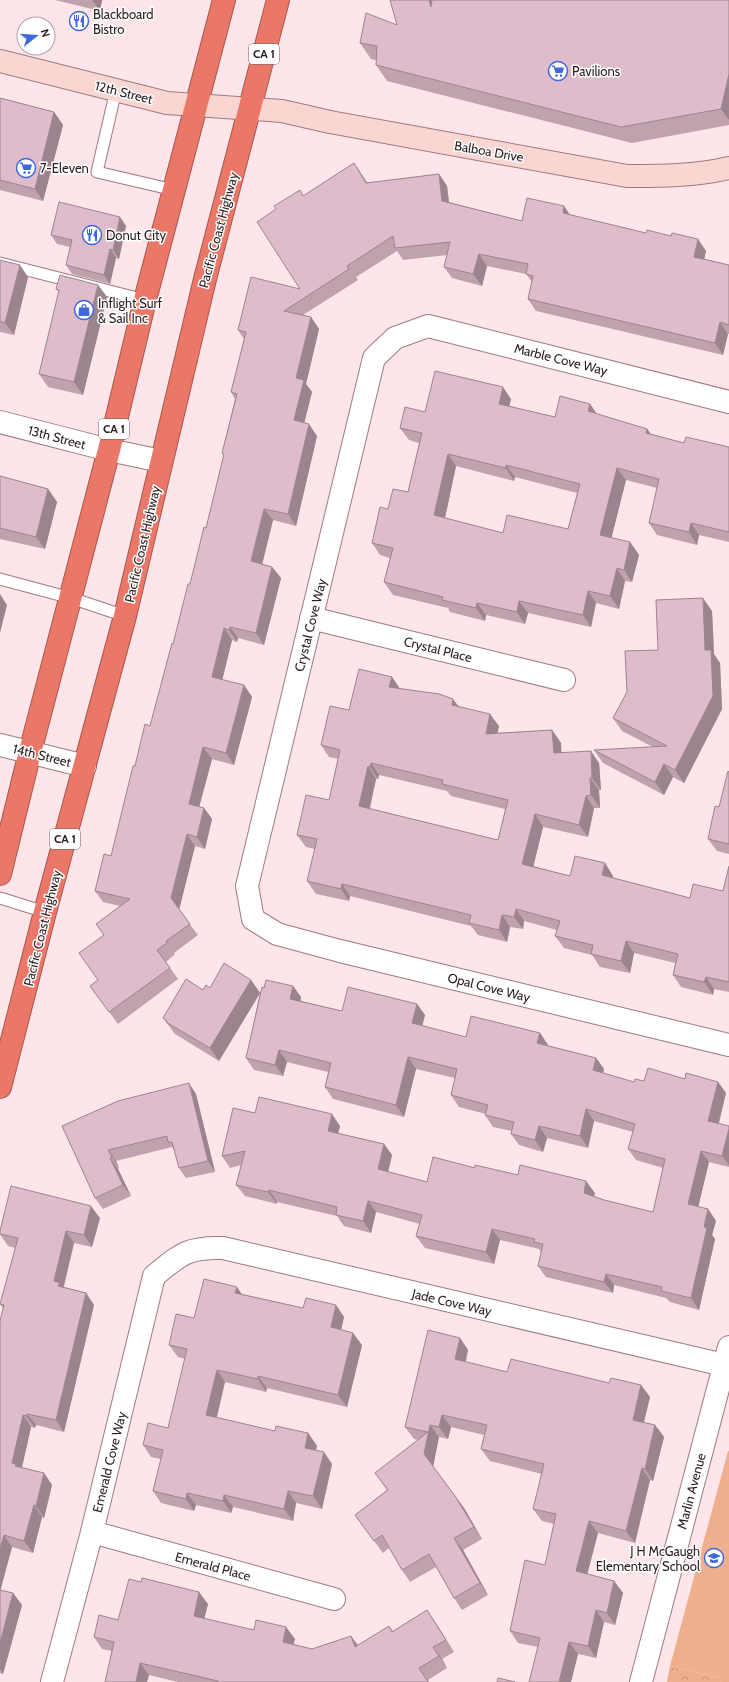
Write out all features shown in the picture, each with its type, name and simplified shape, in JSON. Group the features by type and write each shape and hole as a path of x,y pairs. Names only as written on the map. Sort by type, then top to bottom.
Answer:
{"highway":[{"name":"CA 1","path":"0,874 30,752 109,450 145,300 224,0"},
{"name":"Pacific Coast Highway","path":"0,1088 3,1061 125,616 205,279 278,0"}],"street":[{"name":"12th Street","path":"0,61 167,103 250,109"},
{"name":"Balboa Drive","path":"250,109 282,111 330,122 627,176 668,176 729,168"},
{"name":"Marble Cove Way","path":"395,338 428,326 729,402"},
{"name":"Crystal Cove Way","path":"254,919 247,886 374,358 395,338"},
{"name":"13th Street","path":"0,422 109,450 161,461"},
{"name":"Crystal Place","path":"311,618 564,680"},
{"name":"14th Street","path":"0,745 85,766"},
{"name":"Opal Cove Way","path":"254,919 277,934 340,951 729,1045"},
{"name":"Jade Cove Way","path":"181,1254 203,1247 223,1248 726,1356"},
{"name":"Emerald Cove Way","path":"52,1682 92,1532 154,1276 181,1254"},
{"name":"Marlin Avenue","path":"641,1682 726,1356"},
{"name":"Emerald Place","path":"92,1532 334,1599"}],"lane":[{"path":"116,90 97,172 174,190"},
{"path":"0,262 145,300"},
{"path":"0,579 71,598 125,616"},
{"path":"0,898 45,912"}],"green space":[{"name":"J H McGaugh Elementary School","path":"728,1451 729,1682 720,1682 721,1678 670,1666"},
{"path":"670,1666 721,1678 720,1682 667,1682"}],"building":[{"name":"Pavilions","path":"390,0 429,0 431,7 432,0 729,0 729,74 721,109 621,127 376,65 377,46 360,43 366,13 397,25"},
{"name":"7-Eleven","path":"0,98 54,112 35,189 0,180"},
{"path":"354,163 366,183 439,174 442,201 522,221 527,198 564,206 563,213 646,233 647,230 671,236 672,233 698,239 694,257 729,265 729,325 720,322 715,343 528,299 533,276 526,274 528,264 479,254 473,274 444,267 450,242 395,248 393,236 347,266 349,269 284,311 311,317 296,378 304,380 294,420 309,424 288,514 264,509 251,561 272,567 256,633 230,627 229,630 224,628 212,677 244,685 226,753 203,747 189,804 204,808 197,837 187,834 171,898 190,924 166,941 167,943 157,950 170,968 109,1012 90,986 98,980 79,953 104,935 96,924 130,899 95,891 104,854 111,856 145,724 150,726 188,584 190,584 204,527 206,528 224,454 222,453 237,394 231,392 246,332 238,330 251,277 300,289 257,222 276,209 274,206 300,190 303,196"},
{"path":"59,202 120,217 113,250 110,249 104,275 66,265 72,240 51,235"},
{"path":"0,260 20,265 5,323 0,321"},
{"path":"60,275 98,285 74,382 39,374 59,290 56,289"},
{"path":"435,371 503,387 499,404 555,417 560,396 590,404 588,411 647,429 646,433 684,443 686,437 729,447 729,532 691,523 689,532 649,523 659,479 617,468 600,535 630,542 624,570 617,568 610,596 588,591 583,615 519,601 517,612 477,603 476,608 442,600 443,597 384,582 393,548 372,543 380,507 388,509 393,489 408,492 422,433 400,428 405,407 425,412","holes":["448,454 506,468 506,465 580,484 568,529 507,515 503,533 434,515"]},
{"path":"0,476 48,489 36,537 0,528"},
{"path":"703,598 705,650 711,650 713,696 675,770 664,764 655,782 594,750 667,746 613,718 627,692 625,651 658,650 656,600"},
{"path":"359,669 392,677 389,687 439,694 453,699 452,705 490,714 486,734 552,730 554,753 591,751 591,795 586,796 579,825 535,814 522,864 570,876 575,856 605,863 602,875 690,898 693,884 723,891 729,866 729,982 706,977 704,982 673,975 678,954 626,941 621,961 591,954 593,945 555,936 560,921 516,909 514,917 502,915 499,930 469,923 471,915 342,884 341,889 307,881 317,839 297,835 306,795 329,800 340,750 321,745 330,706 349,710","holes":["371,763 443,780 442,784 508,800 498,840 359,806 368,766 370,767"]},
{"path":"728,771 729,844 708,839 715,806 719,807"},
{"path":"224,963 251,980 210,1048 166,1022 167,1021 163,1018 186,979 203,990 206,985 210,988"},
{"path":"266,980 293,986 290,999 342,1011 348,987 417,1004 412,1023 466,1037 471,1016 540,1033 537,1043 596,1058 593,1070 634,1082 635,1079 644,1081 648,1068 685,1079 686,1073 718,1082 708,1121 729,1126 729,1129 722,1156 701,1151 688,1204 708,1209 704,1227 707,1228 691,1298 661,1291 662,1287 606,1274 604,1282 538,1266 543,1244 534,1242 535,1239 492,1229 486,1252 416,1236 422,1215 368,1201 363,1221 336,1215 337,1207 269,1190 268,1192 236,1185 245,1151 222,1156 233,1108 255,1113 259,1097 332,1114 328,1131 384,1144 378,1169 427,1182 433,1157 475,1168 475,1165 518,1175 520,1165 586,1181 584,1193 604,1200 653,1212 665,1159 628,1149 635,1124 586,1109 580,1136 539,1126 535,1140 511,1134 514,1122 485,1115 488,1105 451,1095 457,1069 408,1057 396,1105 325,1087 331,1063 279,1050 275,1065 246,1058 262,987 264,988"},
{"path":"189,1083 208,1161 179,1168 172,1142 168,1142 167,1136 108,1150 112,1157 110,1158 123,1185 95,1198 62,1126 118,1101"},
{"path":"11,1186 91,1206 84,1235 66,1231 54,1281 60,1283 58,1286 86,1293 56,1420 27,1414 26,1416 23,1415 12,1463 16,1464 15,1466 44,1473 36,1506 34,1505 24,1541 4,1535 0,1549 0,1321 4,1305 0,1304 18,1238 0,1234 0,1231"},
{"path":"204,1279 237,1287 235,1293 303,1308 306,1298 336,1305 331,1327 353,1333 338,1395 258,1376 258,1379 217,1370 206,1415 275,1431 276,1426 308,1433 305,1448 324,1452 313,1496 288,1491 284,1509 224,1495 223,1501 187,1493 186,1499 153,1491 163,1450 143,1445 148,1423 168,1428 187,1349 169,1345 176,1314 194,1318"},
{"path":"428,1330 460,1338 455,1359 507,1372 511,1359 609,1383 611,1378 641,1385 633,1420 655,1425 645,1469 642,1468 626,1531 589,1521 576,1571 614,1581 607,1613 596,1610 588,1646 569,1642 559,1682 529,1682 540,1638 510,1631 525,1560 545,1565 556,1514 533,1509 544,1464 481,1449 487,1425 442,1415 439,1427 430,1425 424,1454 455,1496 474,1527 454,1538 480,1583 454,1598 429,1554 402,1570 382,1535 374,1541 355,1515 388,1490 375,1473 428,1432 405,1427"},
{"path":"142,1578 199,1592 194,1616 254,1630 256,1620 286,1627 283,1642 312,1649 351,1636 355,1647 389,1626 392,1632 427,1610 446,1640 433,1647 439,1656 419,1668 428,1682 218,1682 140,1663 136,1682 105,1682 114,1642 94,1637 99,1615 118,1620 129,1579 141,1582"},
{"path":"0,1590 13,1593 0,1643"},
{"path":"498,1678 515,1682 497,1682"}],"place":[{"name":"Blackboard Bistro","path":"79,21"},
{"name":"Pavilions","path":"558,71"},
{"name":"7-Eleven","path":"26,168"},
{"name":"Donut City","path":"92,235"},
{"name":"Inflight Surf & Sail Inc","path":"84,310"},
{"name":"J H McGaugh Elementary School","path":"714,1558"}]}
